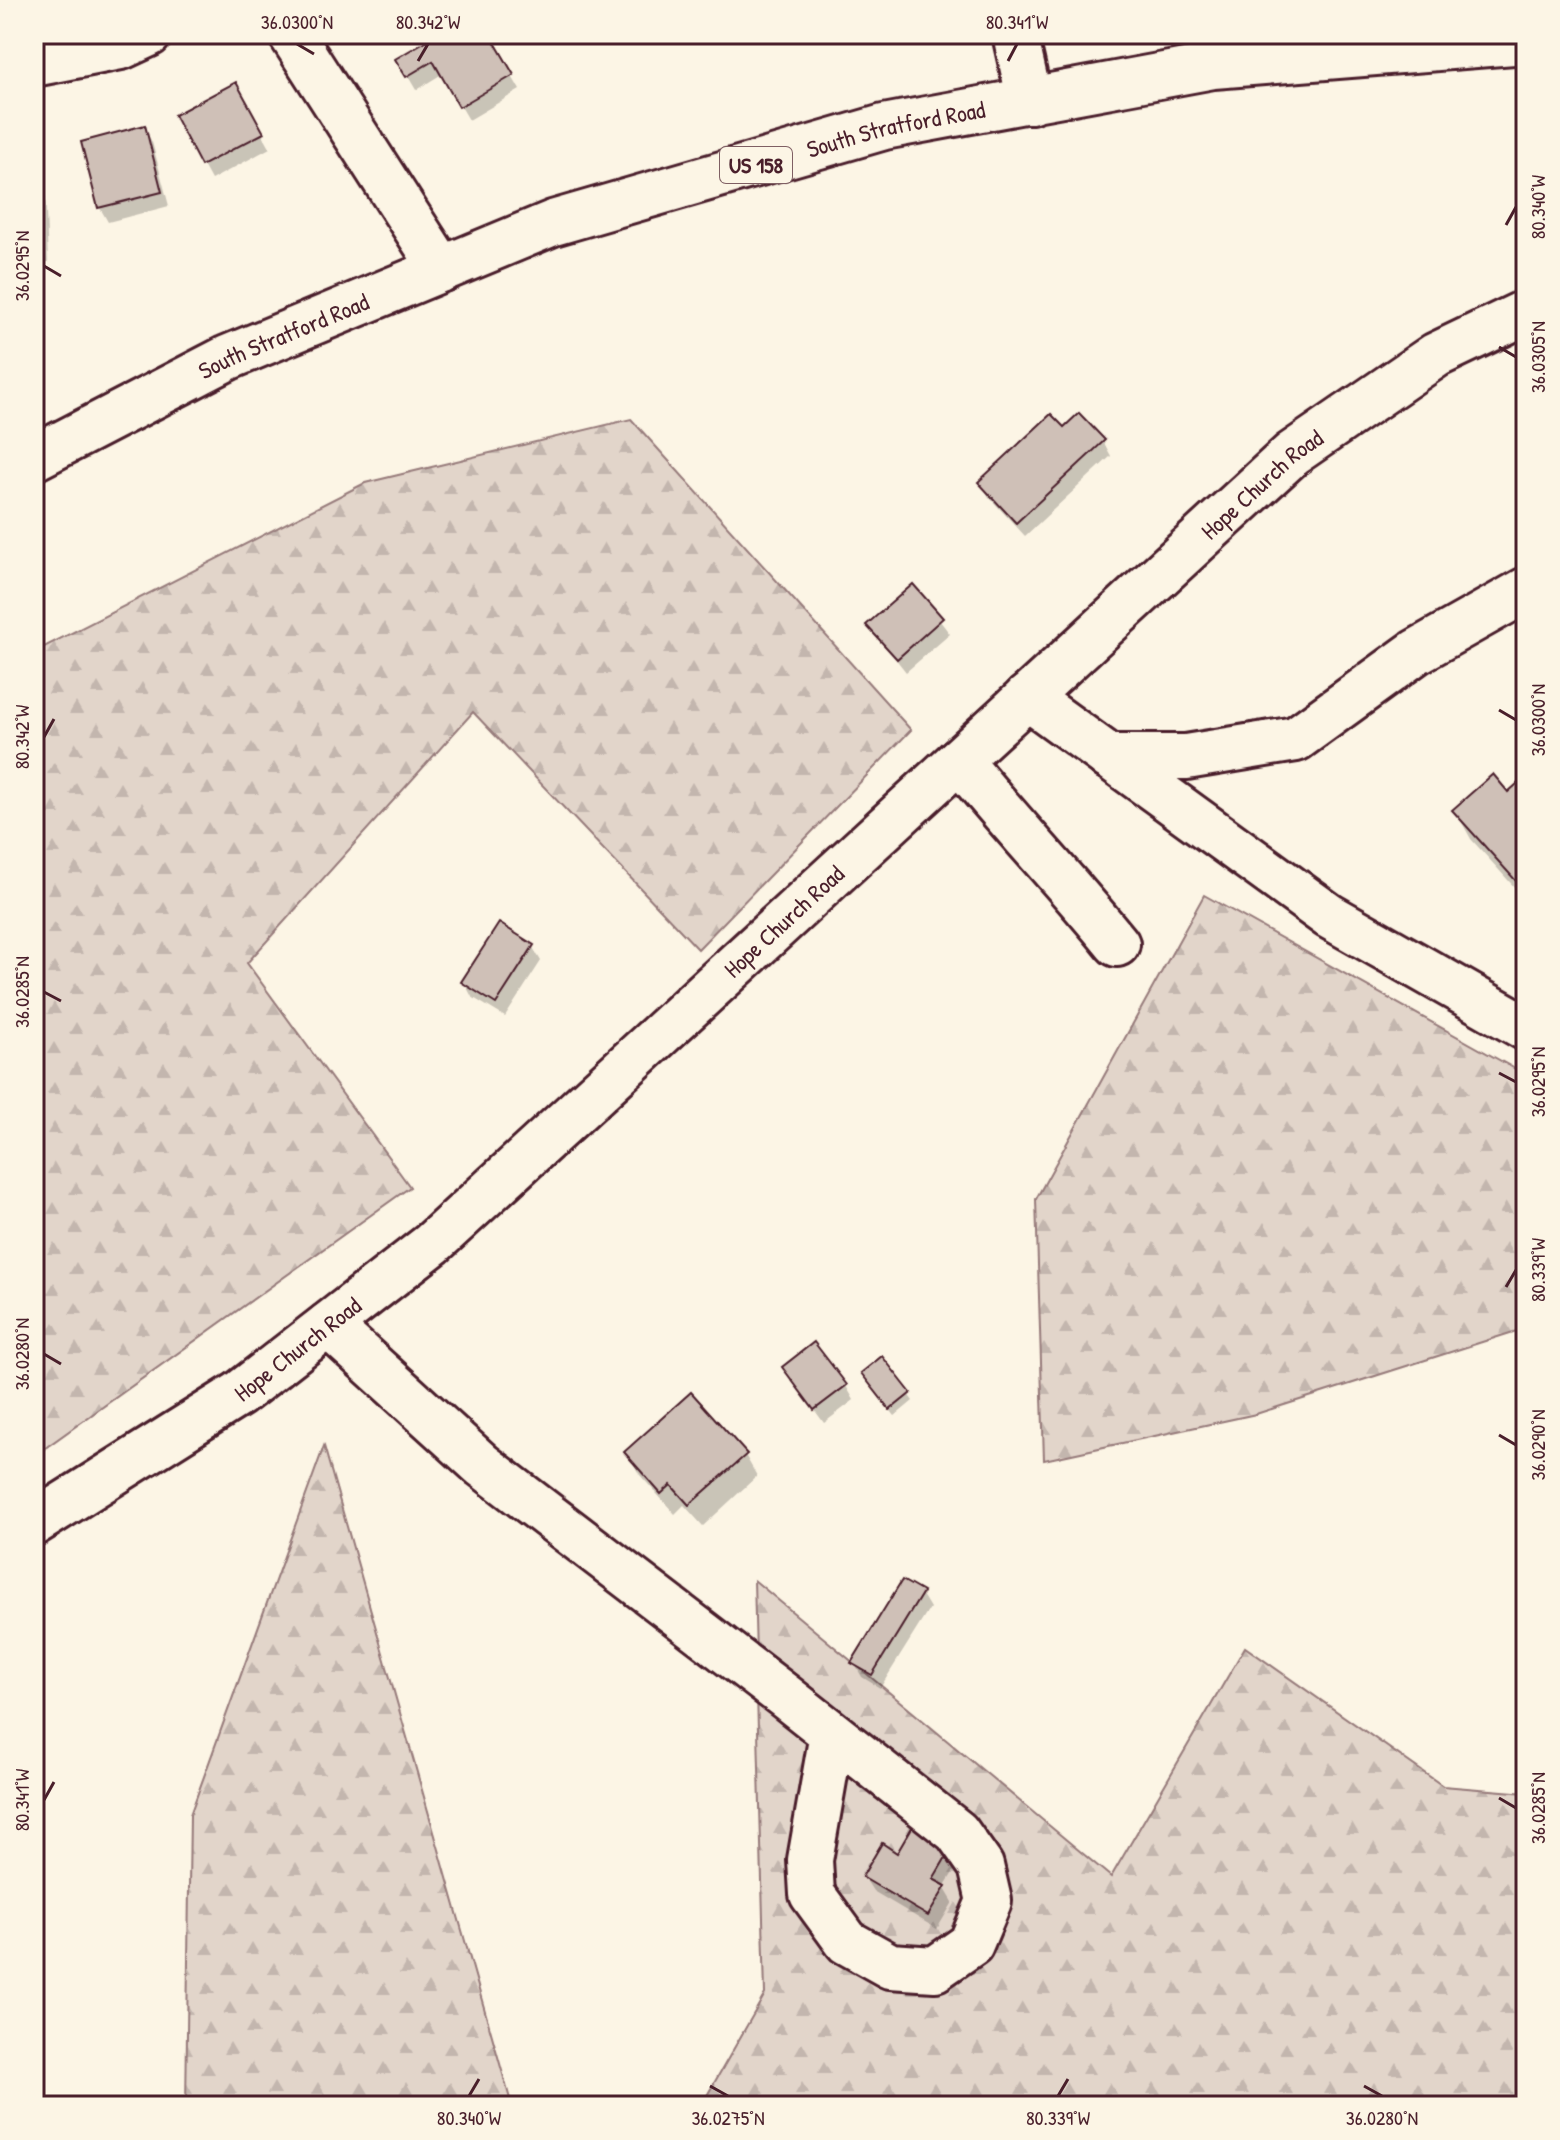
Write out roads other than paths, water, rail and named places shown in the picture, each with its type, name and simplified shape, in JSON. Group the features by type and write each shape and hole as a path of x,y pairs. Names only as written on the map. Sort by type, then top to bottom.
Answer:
{"street":[{"path":"34,64 121,47 149,34"},
{"path":"291,34 442,269"},
{"path":"1015,34 1030,101"},
{"name":"South Stratford Road","path":"34,458 227,358 553,223 884,127 1213,66 1526,41"},
{"name":"Hope Church Road","path":"34,1523 239,1394 432,1244 1292,454 1436,355 1526,312"},
{"path":"1109,757 1186,757 1296,739 1416,652 1526,590"},
{"path":"1027,697 1329,916 1526,1028"},
{"path":"959,760 1014,829 1066,881 1117,944"},
{"path":"328,1325 482,1465 832,1734 957,1832 981,1866 989,1901 971,1944 935,1969 890,1966 847,1942 812,1894 810,1860 832,1734"}]}
